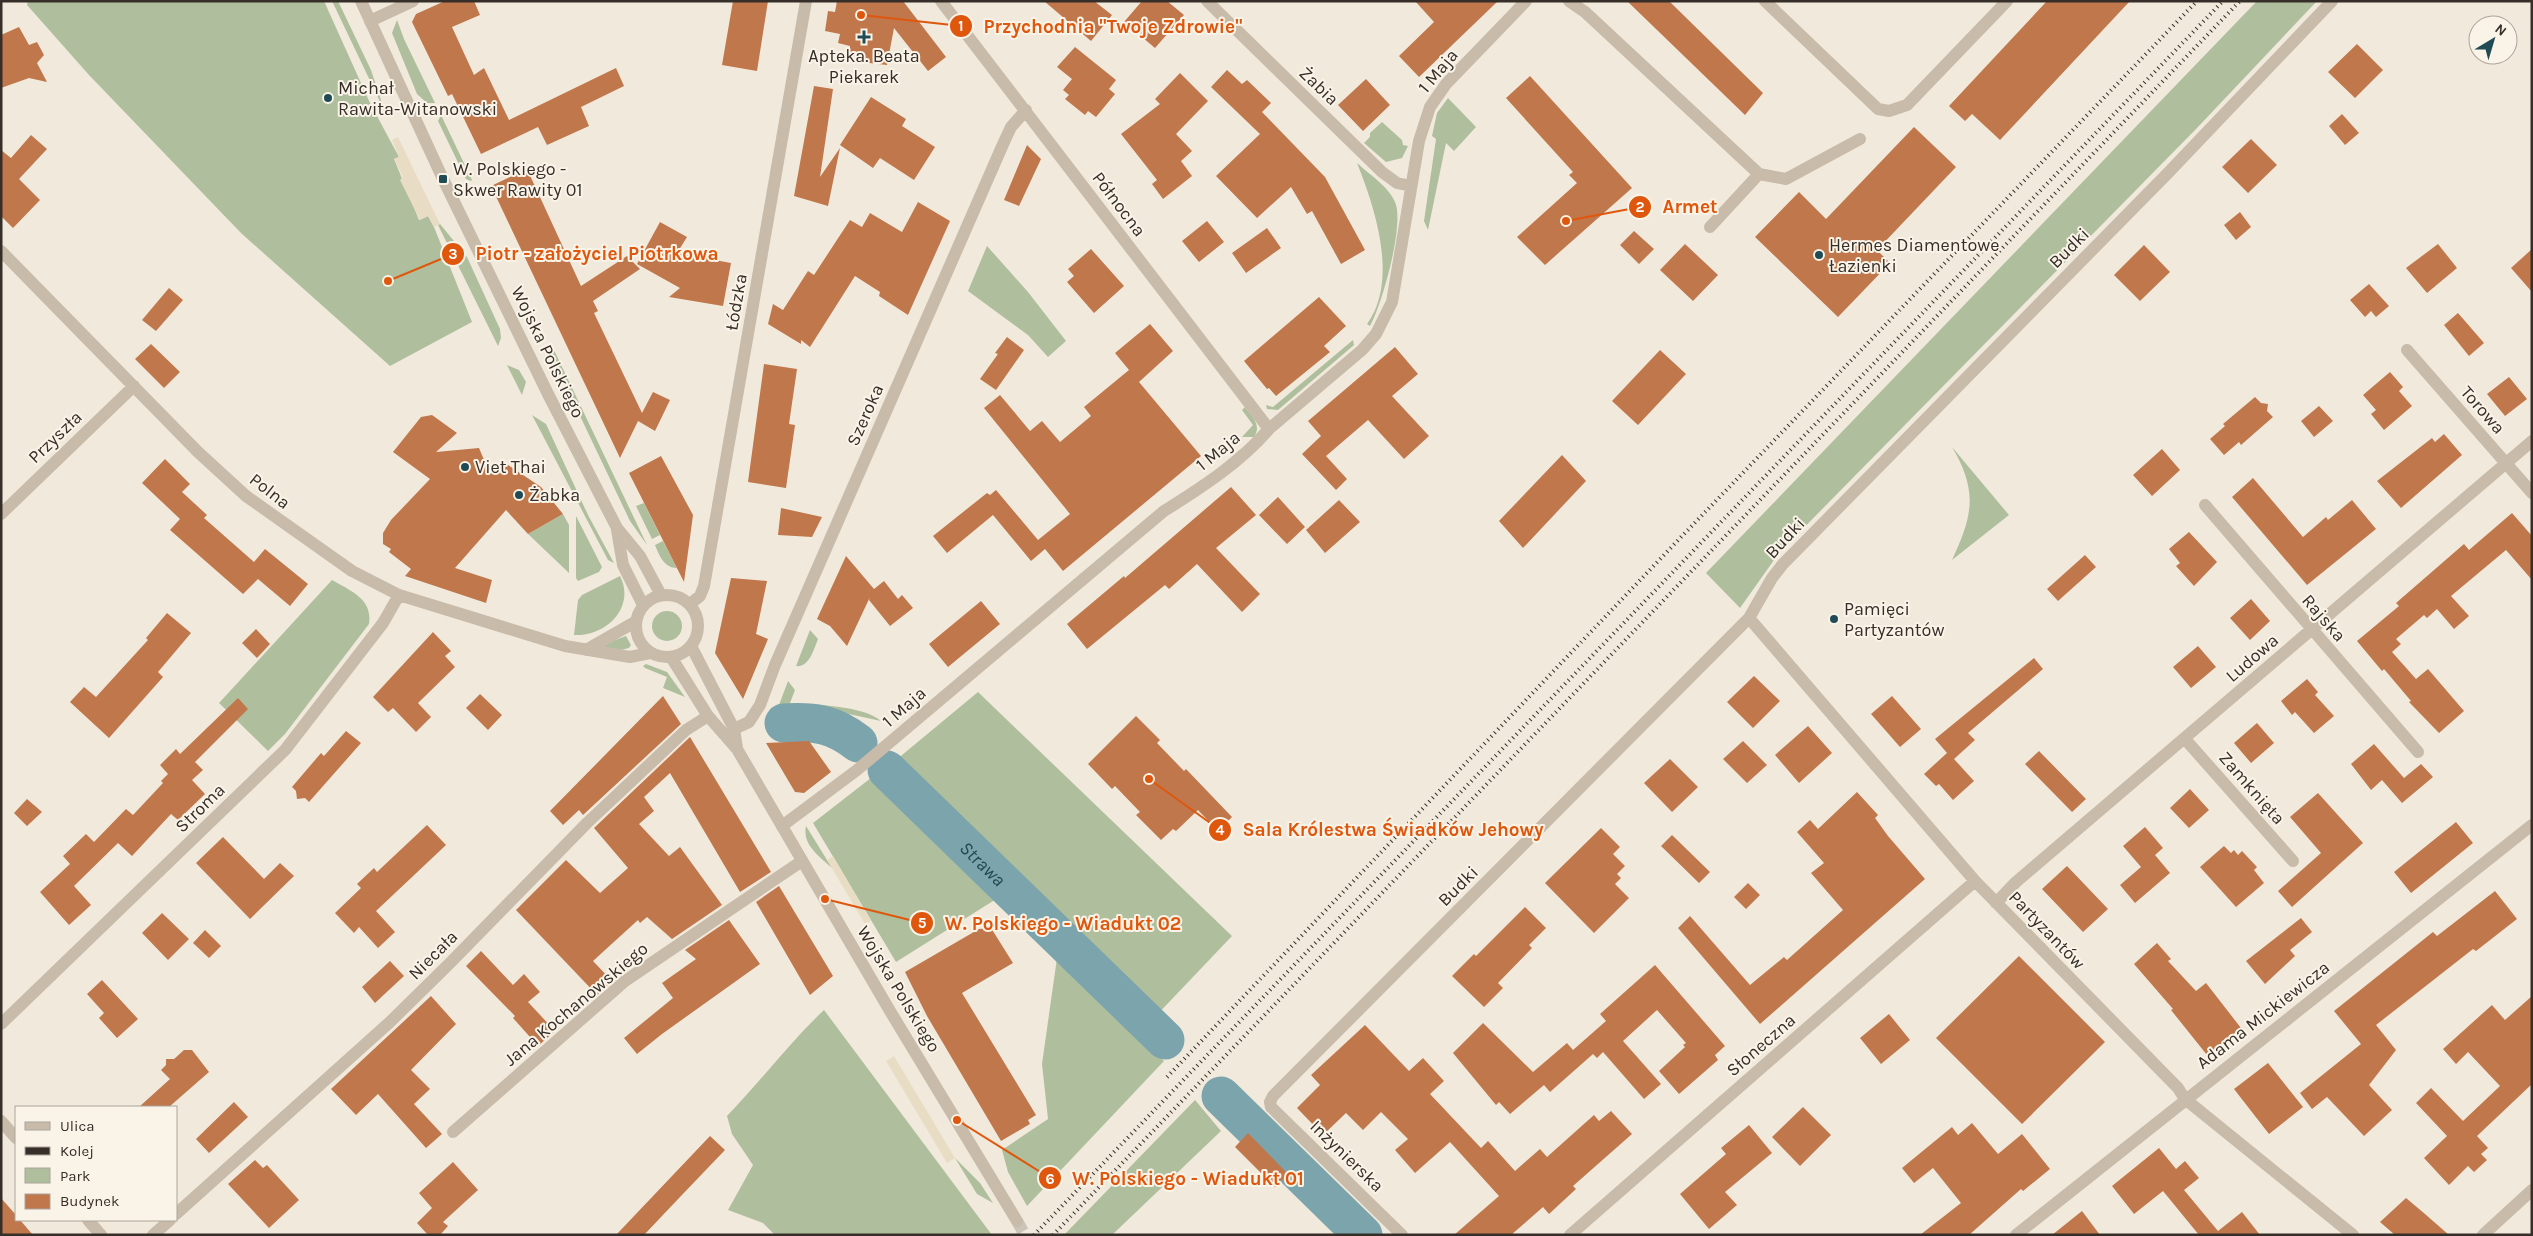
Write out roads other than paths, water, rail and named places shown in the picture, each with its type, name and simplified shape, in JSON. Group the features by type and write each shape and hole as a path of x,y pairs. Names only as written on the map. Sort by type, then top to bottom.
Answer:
{"street":[{"name":"Wojska Polskiego","path":"361,1 451,196 549,396 617,528 640,556 661,595"},
{"path":"370,21 413,1"},
{"name":"Łódzka","path":"690,604 700,596 704,586 806,1"},
{"name":"Północna","path":"941,1 1269,429"},
{"name":"Żabia","path":"1208,1 1382,172 1397,183 1411,186"},
{"name":"1 Maja","path":"782,826 857,770 1164,511 1203,486 1260,440 1269,429 1362,350 1382,325 1392,302 1422,128 1436,97 1526,1"},
{"path":"1569,1 1585,12 1759,174 1786,179 1860,140"},
{"path":"1764,1 1878,109 1889,110 1907,105 2007,1"},
{"name":"Budki","path":"1270,1102 1749,618 1772,578 1783,564 2167,174 2332,1"},
{"name":"Szeroka","path":"734,729 749,722 760,705 775,665 1004,142 1011,127 1026,110"},
{"path":"1710,227 1759,174"},
{"name":"Polna","path":"1,251 198,452 246,496 352,572 399,596 566,646 630,657 650,653"},
{"name":"Torowa","path":"2407,350 2532,493"},
{"name":"Przyszła","path":"1,514 134,386"},
{"name":"Ludowa","path":"1996,903 2016,882 2532,441"},
{"name":"Rajska","path":"2205,505 2418,752"},
{"name":"Wojska Polskiego","path":"617,528 623,565 644,605"},
{"path":"661,595 677,596 690,604 698,620 698,630 691,646 682,654 671,657 650,653 638,640 636,622 644,605 651,598 661,595"},
{"name":"Stroma","path":"1,1024 285,750 383,623 399,596"},
{"name":"Partyzantów","path":"1749,618 1975,881 2178,1088 2185,1099 2353,1235"},
{"path":"586,650 636,622"},
{"name":"Wojska Polskiego","path":"691,646 734,729 738,749"},
{"name":"Wojska Polskiego","path":"671,657 708,716 738,749 802,861 1017,1221"},
{"name":"Niecała","path":"178,1212 390,1022 594,816 686,730 708,716"},
{"name":"Zamknięta","path":"2185,738 2293,861"},
{"name":"Adama Mickiewicza","path":"2016,1235 2532,825"},
{"name":"Jana Kochanowskiego","path":"454,1132 626,981 802,861"},
{"name":"Słoneczna","path":"1570,1235 1975,881"},
{"name":"Inżynierska","path":"1270,1102 1272,1107 1402,1235"},
{"path":"1,1121 15,1137"},
{"path":"2482,1235 2532,1190"},
{"path":"89,1221 101,1235"},
{"path":"153,1235 169,1221"}],"waterway":[{"name":"Strawa","path":"784,723 814,723 823,725 841,732 858,743"},
{"name":"Strawa","path":"887,770 1165,1040"},
{"name":"Strawa","path":"1221,1096 1363,1235"}],"tunnel":[{"path":"1017,1221 1025,1235"}],"railway":[{"path":"1167,1077 1685,533 2197,1"},
{"path":"1034,1235 2223,1"},
{"path":"1053,1235 2240,1"}],"place":[{"name":"Przychodnia \"Twoje Zdrowie\"","path":"861,15"},
{"name":"Apteka. Beata Piekarek","path":"864,37"},
{"name":"Michał Rawita-Witanowski","path":"328,98"},
{"name":"W. Polskiego - Skwer Rawity 01","path":"443,179"},
{"name":"Armet","path":"1566,221"},
{"name":"Hermes Diamentowe Łazienki","path":"1819,255"},
{"name":"Piotr - założyciel Piotrkowa","path":"388,281"},
{"name":"Viet Thai","path":"465,467"},
{"name":"Żabka","path":"519,495"},
{"name":"Pamięci Partyzantów","path":"1834,619"},
{"name":"Sala Królestwa Świadków Jehowy","path":"1149,779"},
{"name":"W. Polskiego - Wiadukt 02","path":"825,899"},
{"name":"W. Polskiego - Wiadukt 01","path":"957,1120"}]}
